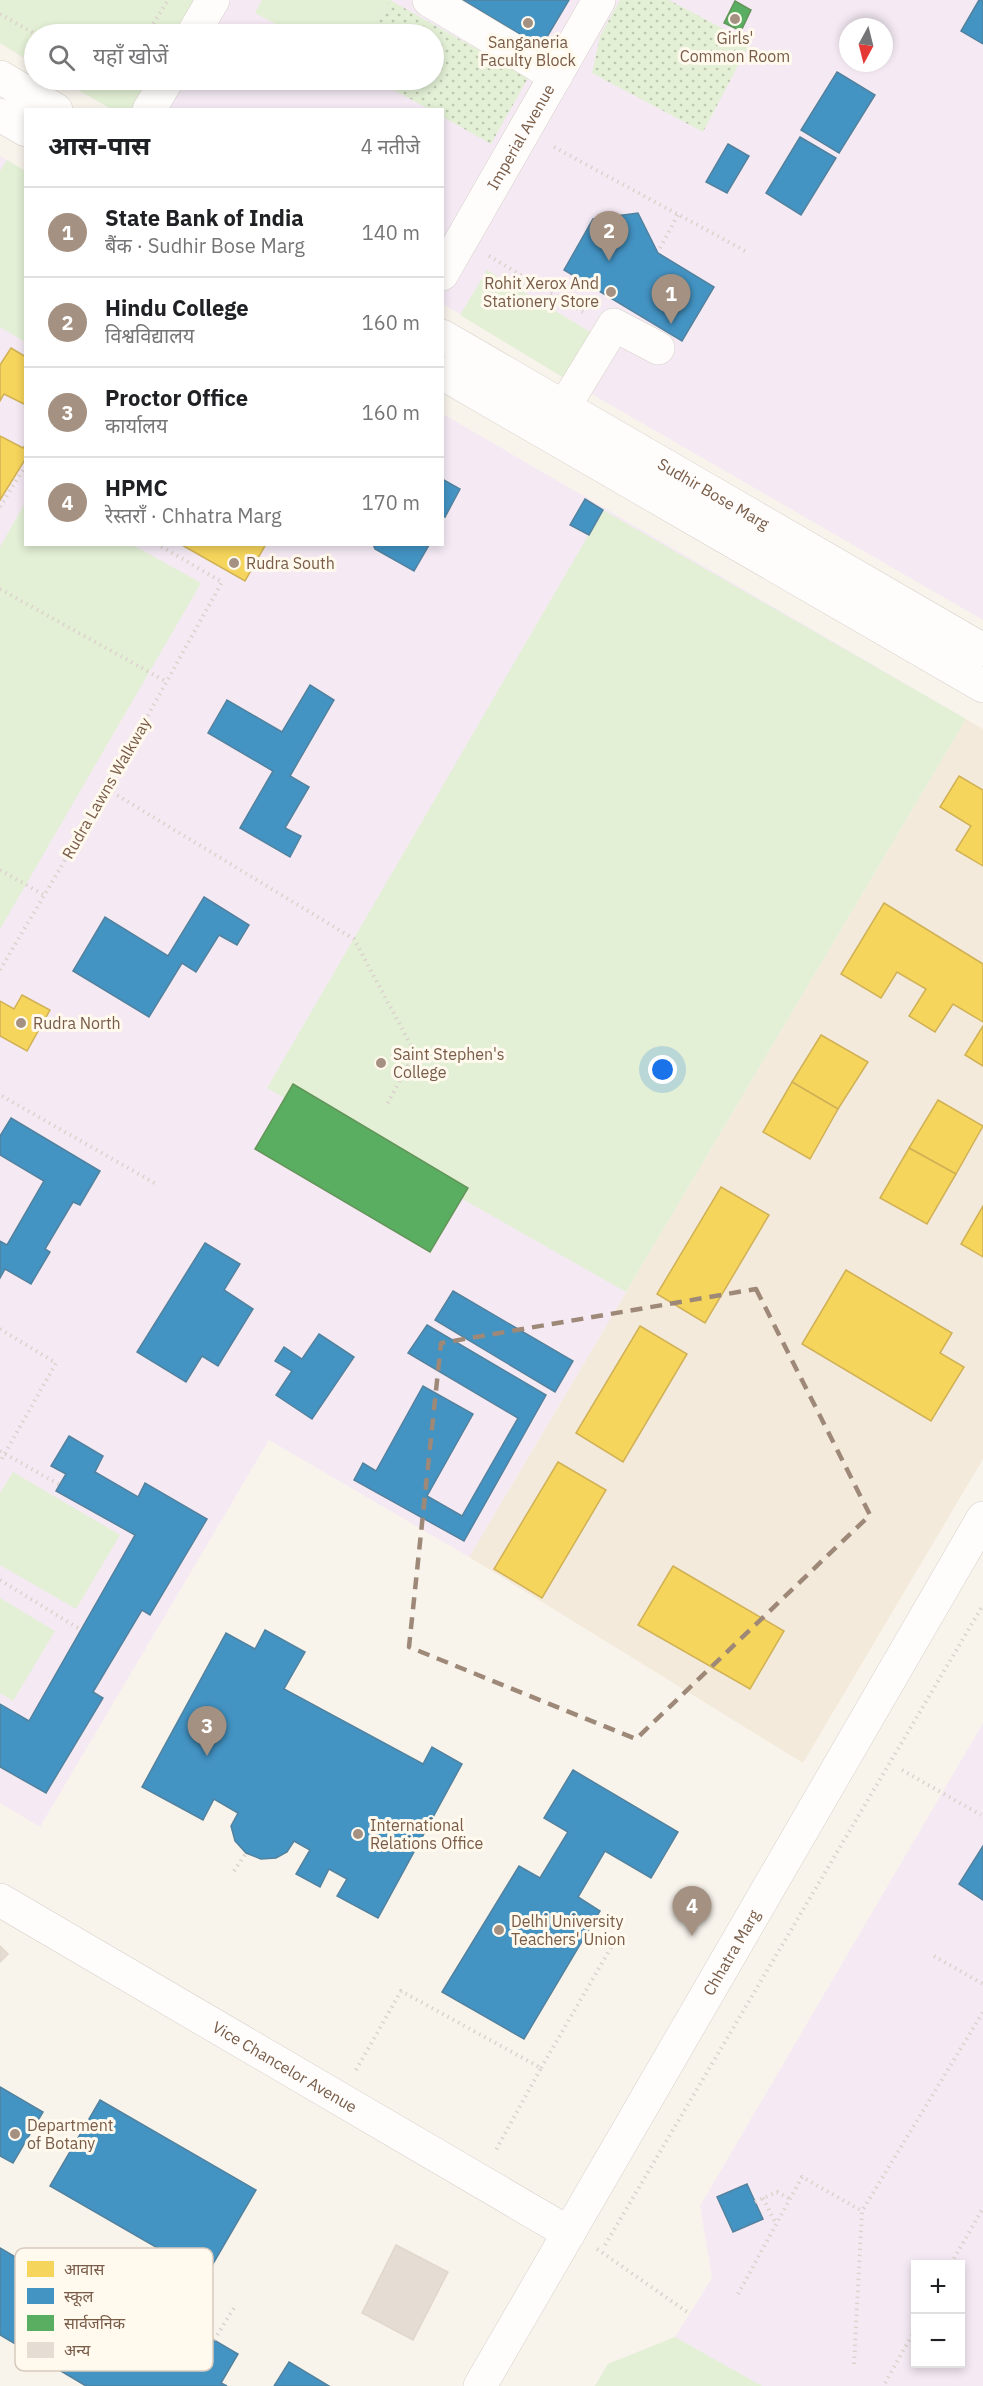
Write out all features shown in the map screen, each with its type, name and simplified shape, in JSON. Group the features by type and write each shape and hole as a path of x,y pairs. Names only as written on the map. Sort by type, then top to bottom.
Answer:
{"street":[{"path":"199,24 213,0"},
{"path":"429,0 556,76"},
{"name":"Imperial Avenue","path":"444,271 599,0"},
{"path":"0,77 53,108"},
{"path":"150,108 161,90"},
{"path":"0,115 24,129"},
{"path":"564,407 614,325 658,348"},
{"name":"Sudhir Bose Marg","path":"444,337 983,650"},
{"name":"Sudhir Bose Marg","path":"444,374 983,686"},
{"name":"Chhatra Marg","path":"480,2386 983,1518"},
{"name":"Vice Chancelor Avenue","path":"0,1900 480,2178 569,2233"}],"path":[{"path":"153,24 168,0"},
{"path":"0,14 24,28"},
{"path":"524,131 749,252"},
{"path":"660,248 679,213"},
{"path":"462,240 592,317"},
{"path":"0,507 24,468"},
{"name":"Rudra Lawns Walkway","path":"0,970 107,789 222,582 160,546"},
{"path":"0,589 167,682"},
{"path":"107,789 354,939 415,1053 386,1106"},
{"path":"0,870 44,895"},
{"path":"2,1096 158,1185"},
{"path":"0,1329 56,1363 2,1452 0,1462"},
{"path":"2,1452 60,1485"},
{"path":"0,1580 81,1630"},
{"path":"595,2261 983,1605"},
{"path":"902,1770 981,1815"},
{"path":"234,1871 246,1853"},
{"path":"480,2178 620,1932"},
{"path":"934,1956 983,1984"},
{"path":"341,2098 401,1991 541,2068"},
{"path":"854,2364 862,2211 983,2012"},
{"path":"738,2294 802,2177 862,2211"},
{"path":"755,2202 777,2192 790,2199"},
{"path":"763,2198 776,2224"},
{"path":"954,2260 983,2208"},
{"path":"569,2233 601,2252 690,2314"},
{"path":"214,2340 234,2308"},
{"path":"885,2383 911,2335"}],"highlighted area":[{"path":"756,1289 870,1515 636,1739 409,1647 441,1343"}],"shaded area":[{"path":"0,0 983,0 983,620 569,381 444,305 444,108 109,108 78,90 444,90 444,24 24,24 24,58 0,43"},
{"name":"Saint Stephen's College","path":"0,156 24,170 24,546 444,546 444,415 966,719 469,1557 269,1440 40,1827 0,1803"},
{"path":"966,719 983,729 983,1459 803,1763 469,1557"},
{"path":"983,1723 983,2386 595,2386 608,2364 675,2337 712,2278 700,2206"}],"green space":[{"path":"0,0 194,0 180,24 24,24 24,58 0,43"},
{"path":"262,0 390,0 376,24 275,24 255,13"},
{"path":"390,0 432,24 376,24"},
{"path":"620,0 669,0 750,43 703,132 592,73 600,36"},
{"path":"444,31 528,78 491,144 444,118 444,108 427,108 394,90 444,90"},
{"path":"78,90 142,90 131,108 109,108"},
{"path":"7,160 24,170 24,341 0,327 0,171"},
{"path":"487,270 597,336 569,381 460,315"},
{"path":"24,505 24,546 135,546 201,583 0,929 0,547"},
{"path":"603,510 966,719 626,1292 267,1088"},
{"path":"13,1472 120,1535 76,1609 0,1565 0,1493"},
{"path":"0,1598 55,1631 13,1701 0,1693"},
{"path":"675,2337 762,2386 595,2386 608,2364"}],"building: आवास":[{"path":"11,348 24,356 24,404 4,394 0,401 0,365"},
{"path":"0,436 24,447 24,461 0,500"},
{"name":"Rudra South","path":"184,546 265,546 245,581"},
{"path":"959,776 983,790 983,866 956,850 971,826 940,807"},
{"path":"884,903 983,964 983,1022 953,1004 935,1032 909,1016 926,989 897,972 881,998 841,974"},
{"name":"Rudra North","path":"22,995 50,1010 27,1051 0,1036 0,1001 14,1009"},
{"path":"983,1026 983,1066 965,1055"},
{"path":"821,1035 868,1062 838,1109 792,1082"},
{"path":"792,1082 838,1109 810,1159 763,1132"},
{"path":"938,1100 983,1126 956,1174 909,1148"},
{"path":"909,1148 956,1174 927,1224 880,1198"},
{"path":"721,1187 769,1215 705,1323 657,1294"},
{"path":"983,1206 983,1257 961,1244"},
{"path":"846,1270 952,1333 940,1353 964,1367 931,1421 802,1344"},
{"path":"640,1326 687,1354 623,1462 576,1433"},
{"path":"558,1462 606,1490 542,1598 494,1569"},
{"path":"673,1566 784,1631 750,1689 638,1625"}],"building: स्कूल":[{"name":"Sanganeria Faculty Block","path":"463,0 569,0 541,47"},
{"path":"979,0 983,0 983,44 961,31"},
{"path":"837,72 875,95 839,153 801,130"},
{"path":"800,137 836,158 801,215 766,193"},
{"path":"728,144 749,156 727,193 706,182"},
{"path":"638,213 658,253 714,287 682,341 564,270 593,219"},
{"path":"444,480 460,489 444,517"},
{"path":"585,499 603,510 589,535 570,525"},
{"path":"374,546 428,546 414,571 375,549"},
{"path":"310,685 334,700 290,776 309,787 285,828 301,836 290,857 240,828 273,771 208,733 227,700 282,732"},
{"path":"204,897 249,925 237,945 219,935 196,972 182,963 149,1017 73,971 105,917 168,956"},
{"path":"11,1118 100,1171 80,1205 73,1202 45,1249 50,1252 31,1284 5,1269 0,1278 0,1241 7,1245 44,1181 0,1155 0,1136"},
{"path":"205,1243 240,1264 224,1290 253,1309 218,1366 202,1356 186,1382 137,1352"},
{"path":"453,1291 573,1361 555,1392 435,1320"},
{"path":"427,1325 546,1395 464,1541 354,1480 363,1463 376,1471 423,1386 473,1414 427,1496 462,1516 518,1418 408,1353"},
{"path":"319,1334 354,1357 312,1419 276,1395 292,1371 275,1361 284,1347 302,1359"},
{"path":"69,1436 103,1456 95,1472 138,1497 145,1483 207,1519 150,1615 142,1610 93,1692 103,1698 46,1793 0,1767 0,1704 29,1721 135,1535 56,1491 66,1474 51,1466"},
{"path":"265,1630 305,1652 284,1689 423,1764 432,1747 462,1764 378,1918 337,1896 347,1879 329,1869 320,1887 296,1874 310,1850 294,1841 287,1852 276,1858 261,1859 246,1853 235,1841 231,1826 238,1813 214,1799 203,1820 142,1787 226,1633 255,1649"},
{"path":"573,1770 678,1832 651,1878 605,1851 578,1897 600,1911 524,2039 442,1992 519,1866 540,1878 568,1832 544,1818"},
{"path":"983,1846 983,1900 959,1884"},
{"name":"Department of Botany","path":"0,2087 43,2112 13,2163 0,2156"},
{"path":"100,2100 256,2190 213,2264 213,2248 157,2248 50,2186"},
{"path":"747,2184 763,2219 733,2232 717,2197"},
{"path":"0,2248 15,2257 15,2344 0,2335"},
{"path":"213,2339 238,2354 221,2383 227,2386 86,2386 61,2371 213,2371"},
{"path":"289,2362 329,2386 274,2386"}],"building: सार्वजनिक":[{"path":"735,1 751,10 741,31 724,23"},
{"path":"293,1084 468,1188 430,1252 255,1149"}],"building: अन्य":[{"path":"0,1946 8,1954 0,1962"},
{"path":"396,2245 448,2272 413,2340 362,2313"}],"place":[{"name":"Girls' Common Room","path":"735,19"},
{"name":"Sanganeria Faculty Block","path":"528,23"},
{"name":"Hindu College","path":"609,261"},
{"name":"Rohit Xerox And Stationery Store","path":"611,292"},
{"name":"State Bank of India","path":"671,324"},
{"name":"Rudra South","path":"234,563"},
{"name":"Rudra North","path":"21,1023"},
{"name":"Saint Stephen's College","path":"381,1063"},
{"name":"Proctor Office","path":"207,1756"},
{"name":"International Relations Office","path":"358,1834"},
{"name":"Delhi University Teachers' Union","path":"499,1930"},
{"name":"HPMC","path":"692,1936"},
{"name":"Department of Botany","path":"15,2134"}]}
